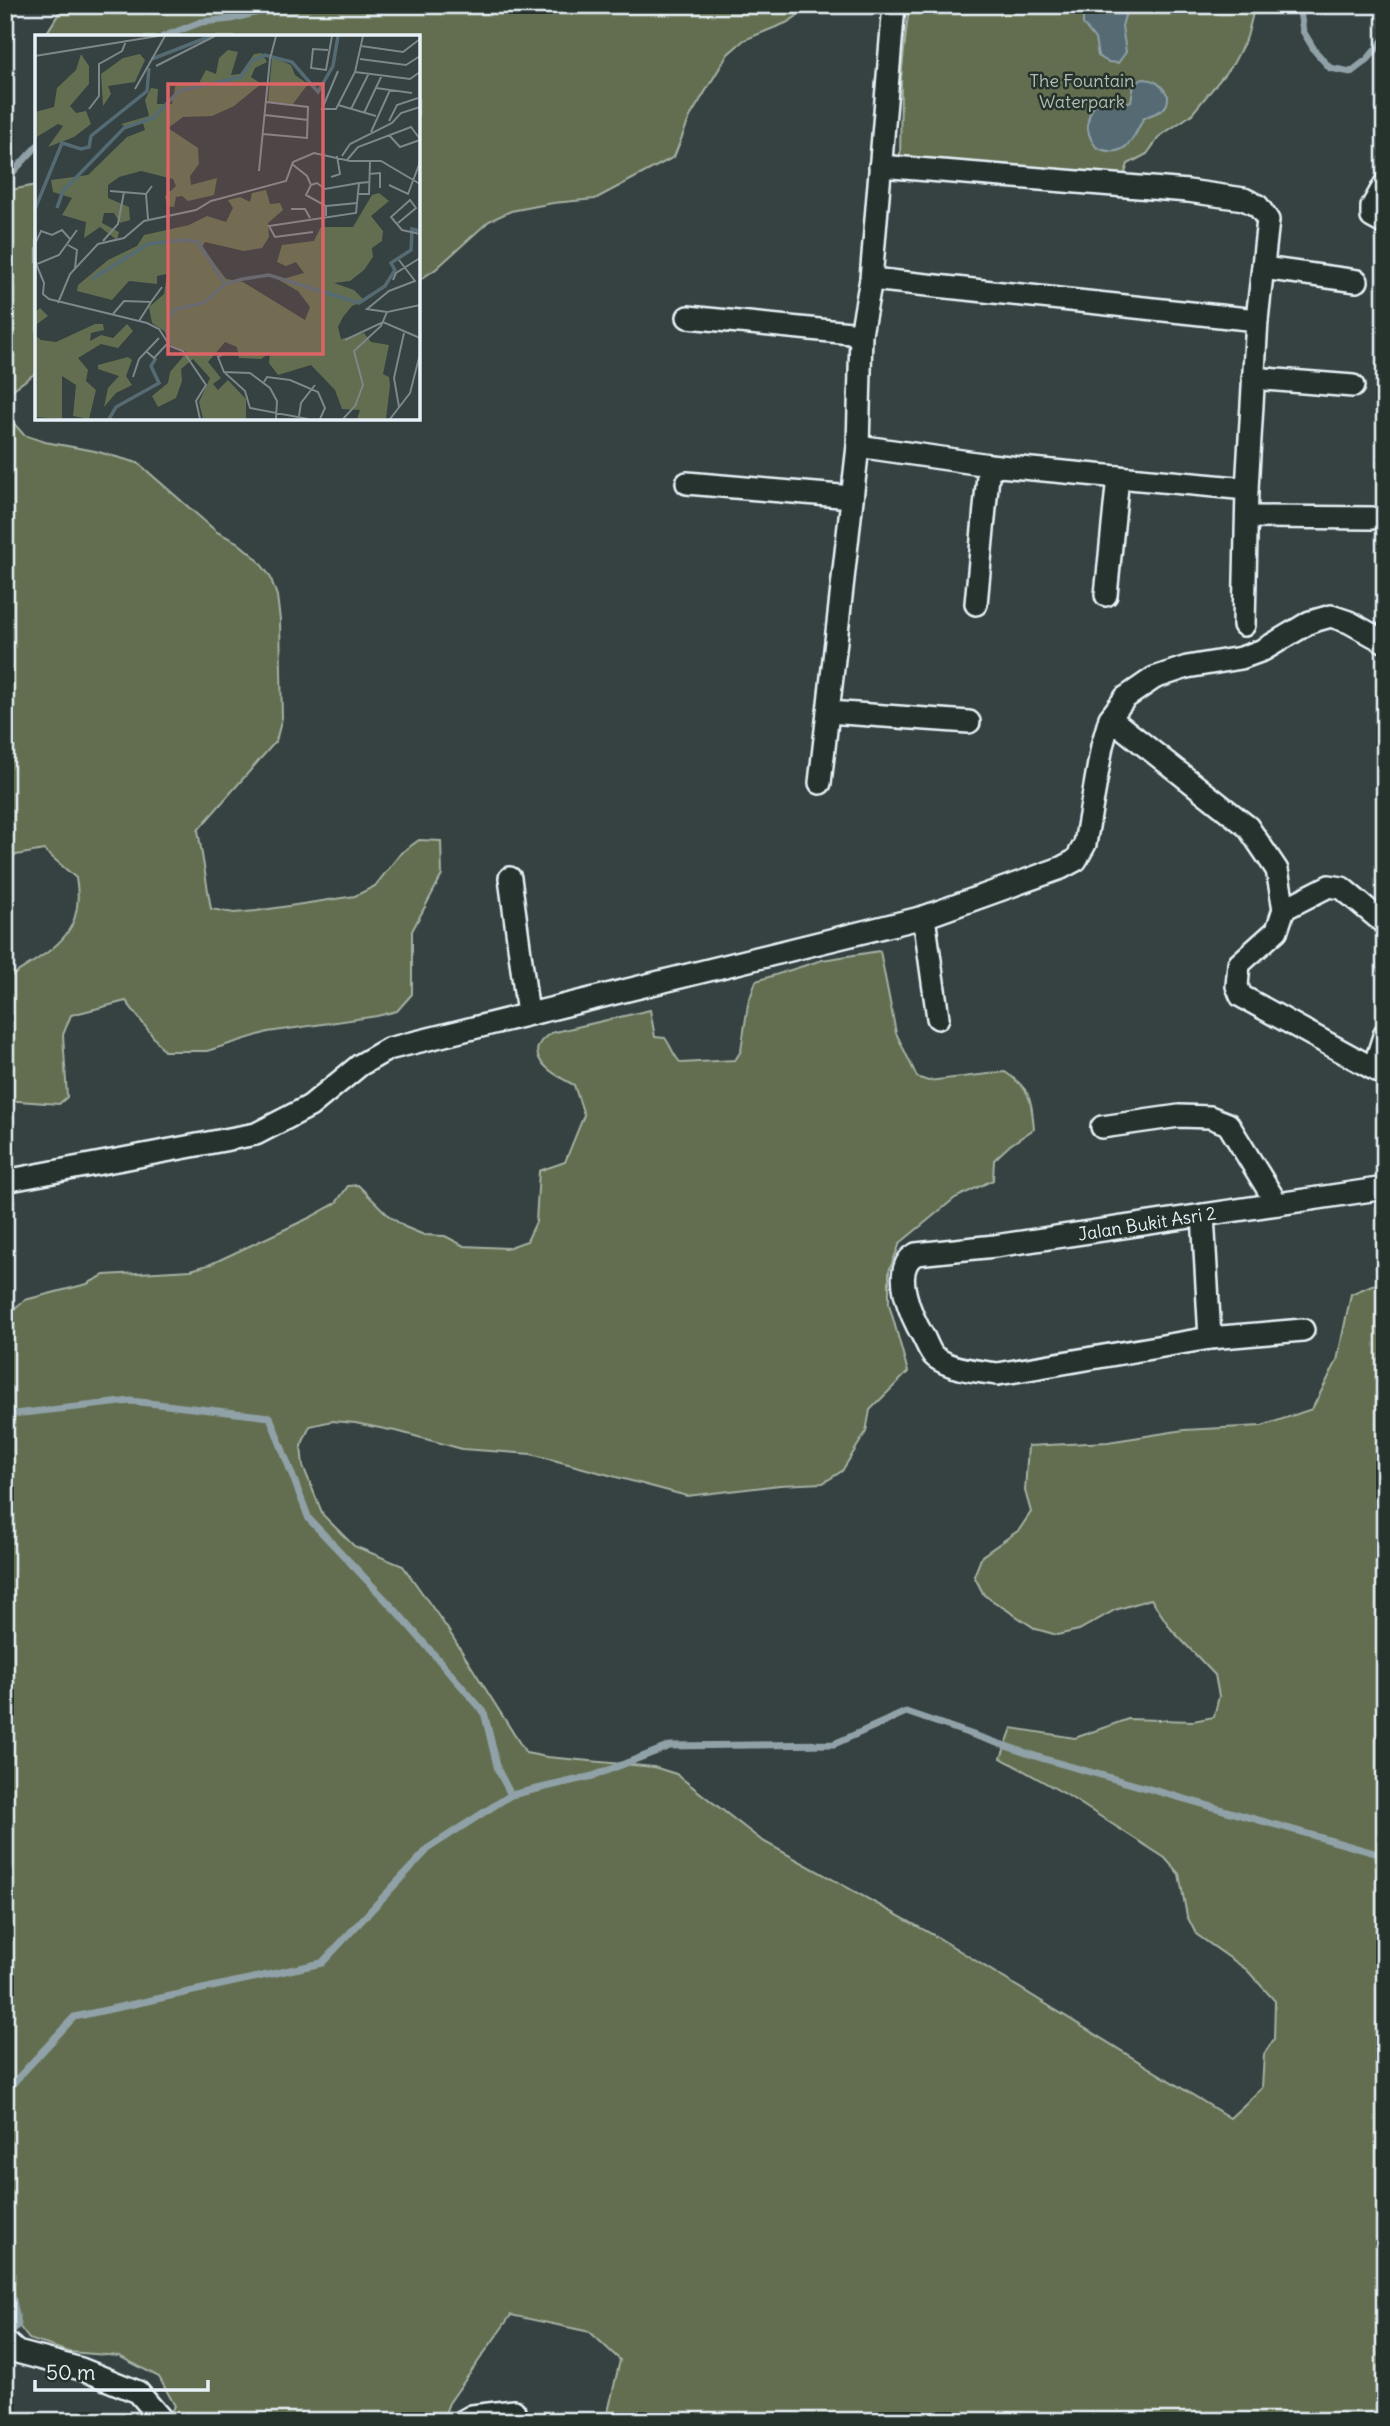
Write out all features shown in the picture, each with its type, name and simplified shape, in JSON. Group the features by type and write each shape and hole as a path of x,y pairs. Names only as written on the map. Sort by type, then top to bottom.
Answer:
{"street":[{"path":"820,783 858,446 861,334 871,279 894,5"},
{"path":"880,166 1188,191 1244,199 1258,206 1268,220 1257,320 1247,489 1244,625"},
{"path":"1378,220 1372,206 1385,184"},
{"path":"1263,268 1357,281"},
{"path":"871,279 1257,320"},
{"path":"688,317 861,334"},
{"path":"1254,378 1353,386"},
{"path":"858,446 989,465 1247,489"},
{"path":"976,604 989,465"},
{"path":"1106,595 1118,477"},
{"path":"687,483 852,497"},
{"path":"1247,517 1372,519"},
{"path":"5,1181 256,1134 310,1106 360,1065 388,1049 924,917 1041,877 1076,860 1085,844 1102,746 1111,719 1125,698 1154,678 1187,667 1241,658 1263,650 1310,622 1331,616 1349,622 1385,642"},
{"path":"828,712 969,722"},
{"path":"1111,719 1248,827 1277,870 1284,909 1277,930 1239,964 1237,986 1241,996 1379,1071 1385,1032"},
{"path":"510,878 528,1014"},
{"path":"1284,909 1329,886 1335,886 1342,888 1385,924"},
{"path":"924,917 938,1018"},
{"path":"1102,1126 1179,1116 1210,1117 1228,1124 1277,1204"},
{"name":"Jalan Bukit Asri 2","path":"1210,1338 998,1374 964,1369 934,1356 910,1315 904,1271 910,1257 916,1254 995,1246 1385,1188"},
{"path":"1203,1216 1210,1338 1303,1330"},
{"path":"11,2346 138,2392 163,2421"},
{"path":"463,2421 472,2416 514,2412"}],"green space":[{"path":"64,5 825,5 744,40 728,54 690,117 674,157 595,199 511,211 489,221 436,269 420,280 420,35 49,35 48,31"},
{"name":"The Fountain Waterpark","path":"909,5 1255,5 1247,37 1233,64 1191,115 1160,136 1147,154 1128,164 1123,179 900,164 901,78"},
{"path":"35,185 35,373 5,395 5,191"},
{"path":"5,405 9,418 24,435 138,463 217,532 237,542 256,558 270,576 277,596 280,620 282,718 276,741 198,830 211,909 234,913 355,896 375,886 401,853 419,840 441,841 442,875 412,931 412,994 397,1011 268,1032 207,1051 164,1051 126,1001 71,1015 63,1035 67,1097 59,1104 5,1100 5,980 61,941 76,915 78,898 76,878 44,850 5,857"},
{"path":"880,951 896,1033 917,1077 928,1081 1005,1072 1025,1090 1032,1110 1034,1129 994,1160 993,1180 955,1198 900,1243 889,1271 889,1304 908,1372 870,1410 866,1432 842,1471 823,1483 780,1485 687,1496 531,1454 462,1449 400,1432 332,1421 310,1426 301,1446 303,1466 323,1515 354,1546 403,1566 447,1628 526,1753 654,1767 676,1774 761,1840 939,1938 1230,2118 1262,2088 1264,2054 1274,2039 1275,2001 1247,1970 1196,1934 1187,1916 1179,1874 1165,1858 1067,1795 1001,1758 1012,1728 1075,1738 1128,1719 1193,1721 1214,1717 1219,1696 1215,1675 1171,1629 1151,1599 1115,1610 1079,1630 1057,1635 1036,1629 984,1595 974,1576 982,1556 1019,1530 1031,1512 1025,1491 1028,1446 1108,1442 1184,1430 1262,1426 1312,1409 1337,1361 1351,1294 1385,1283 1385,2421 924,2421 922,2411 877,2421 606,2421 620,2360 590,2332 511,2315 449,2403 442,2421 163,2421 175,2406 159,2377 119,2356 69,2352 29,2339 5,2308 5,1316 25,1300 87,1284 104,1275 191,1270 211,1264 336,1203 348,1186 358,1185 389,1216 424,1235 445,1236 464,1246 507,1248 527,1241 536,1222 539,1171 565,1162 584,1115 574,1085 557,1076 542,1063 537,1049 541,1041 551,1033 650,1010 655,1037 665,1038 681,1063 735,1060 741,1051 748,1004 756,981 822,960"}],"water":[{"path":"1090,5 1103,5 1105,12 1110,14 1120,7 1127,9 1122,26 1126,52 1118,63 1108,62 1098,56 1095,39 1083,24 1083,12"},
{"path":"1142,79 1158,83 1168,96 1166,106 1143,119 1131,141 1121,150 1106,151 1096,147 1089,134 1088,120 1097,101 1102,95 1127,103 1131,101 1134,85"}],"waterway":[{"path":"168,35 201,22 231,19 286,5"},
{"path":"1299,5 1303,31 1330,68 1351,72 1368,59 1385,38"},
{"path":"5,181 35,148"},
{"path":"5,1415 131,1401 270,1417 309,1519 397,1612 484,1712 498,1770 511,1795"},
{"path":"5,2092 74,2017 322,1963 430,1847 511,1795 593,1776 670,1746 834,1744 906,1712 1041,1758 1385,1856"},
{"path":"5,2264 18,2324 6,2338"}]}
